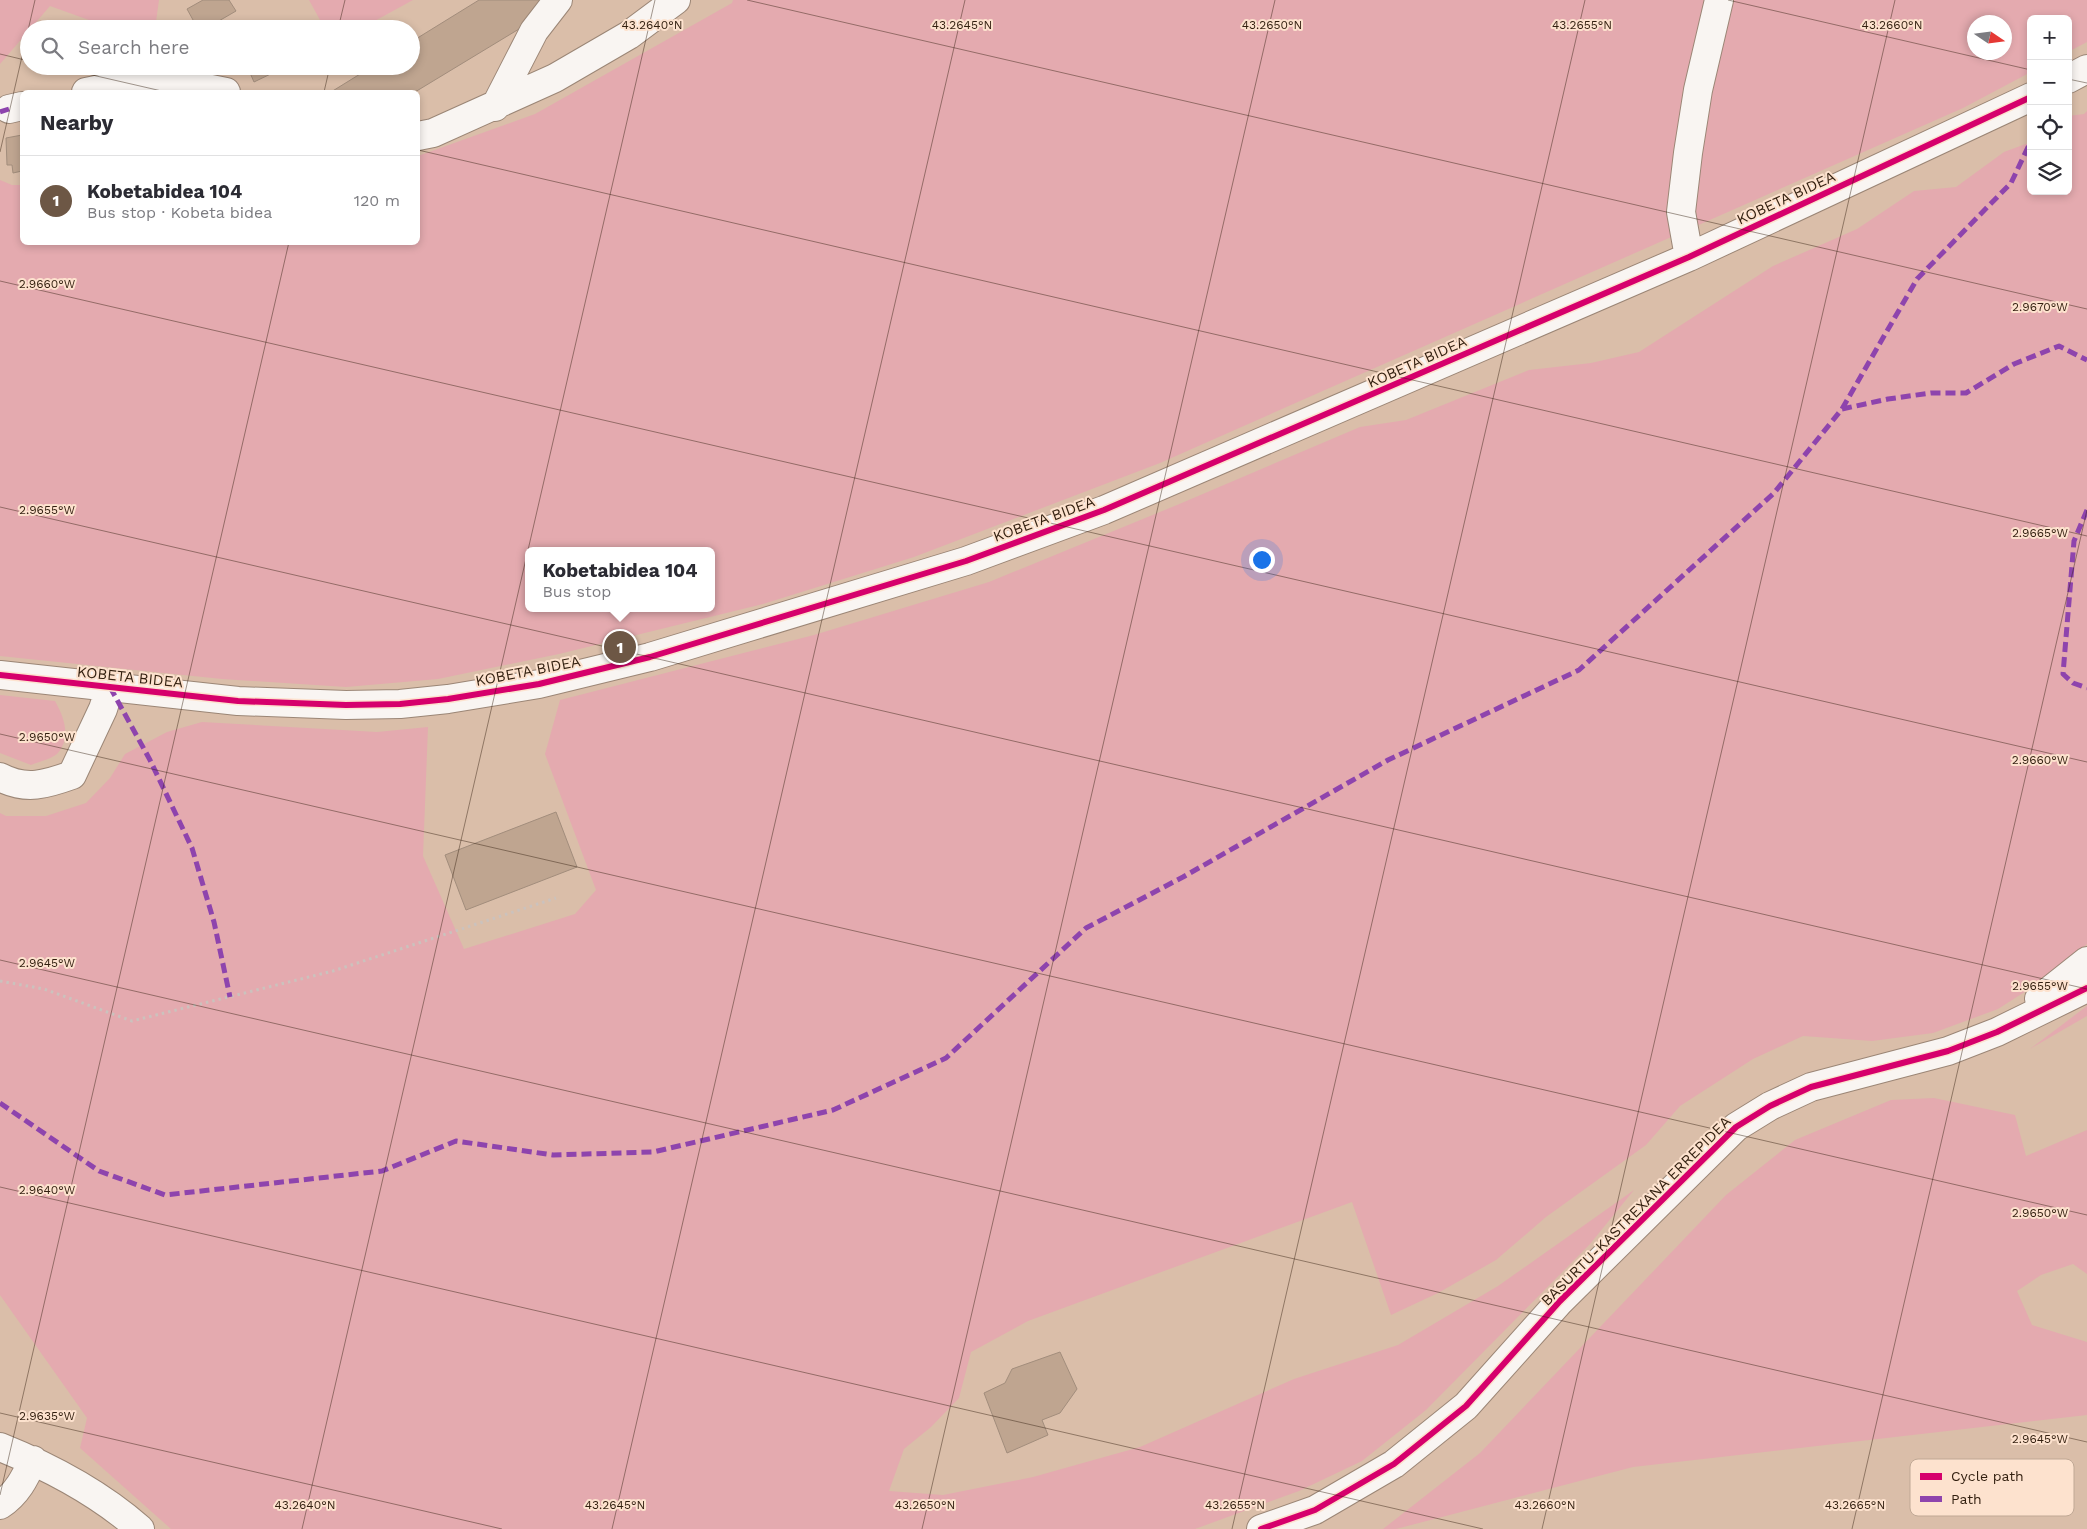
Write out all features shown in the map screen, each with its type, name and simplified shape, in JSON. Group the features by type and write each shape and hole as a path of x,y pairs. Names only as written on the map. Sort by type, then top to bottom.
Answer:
{"street":[{"path":"495,107 534,31 558,0"},
{"path":"420,136 433,133 495,107 555,78 629,35 676,0"},
{"path":"1689,257 1681,212 1698,90 1719,0"},
{"path":"2072,77 2087,69"},
{"path":"96,90 145,80 176,82 216,90"},
{"name":"KOBETA BIDEA","path":"0,675 238,701 346,705 400,704 448,699 538,684 650,657 966,561 1104,510 1689,257 2027,99"},
{"path":"0,777 6,780 40,786 72,775 103,708 110,687"},
{"path":"1997,1032 2087,962"},
{"path":"1997,1032 2087,988"},
{"name":"BASURTU-KASTREXANA ERREPIDEA","path":"1261,1529 1315,1510 1394,1464 1466,1406 1560,1301 1736,1127 1770,1106 1811,1087 1948,1051 1997,1032"},
{"path":"0,1447 33,1460 113,1506 140,1529"},
{"path":"0,1505 11,1497 23,1482 33,1460"}],"path":[{"path":"0,980 44,989 132,1020 333,971 556,898"}],"shaded area":[{"path":"0,0 159,0 156,20 89,20 50,6 38,20 20,20 20,41 0,64"},
{"path":"309,0 413,0 376,20 320,20"},
{"path":"733,0 2087,0 2087,42 2072,50 2072,15 2027,15 2027,74 1963,108 1160,463 914,557 763,604 559,654 438,679 346,687 222,679 0,656 0,180 12,185 20,185 20,245 420,245 420,155 535,114 732,3"},
{"path":"2087,111 2087,944 2051,975 1998,1009 1933,1033 1872,1041 1803,1036 1753,1059 1680,1106 1646,1145 1546,1217 1496,1260 1438,1293 1391,1315 1352,1202 1028,1321 971,1352 959,1398 931,1427 904,1449 889,1491 943,1495 1033,1477 1140,1447 1294,1379 1398,1345 1498,1286 1634,1190 1590,1244 1426,1410 1362,1461 1299,1491 1195,1529 171,1529 80,1448 87,1418 0,1295 0,813 6,816 46,816 86,803 110,778 125,754 167,732 202,722 377,732 428,727 423,856 464,949 575,914 596,890 545,754 560,700 814,635 989,582 1360,427 1406,420 1529,370 1591,363 1639,352 1773,266 1857,229 1914,191 1956,187 2004,152 2027,143 2027,195 2072,195 2072,116 2084,114"},
{"path":"0,695 55,701 65,728 62,748 57,754 31,765 0,753"},
{"path":"2087,1006 2087,1016 2030,1049"},
{"path":"1934,1098 2015,1115 2026,1156 2087,1130 2087,1274 2073,1264 2041,1275 2017,1291 2032,1325 2087,1342 2087,1415 1633,1467 1396,1529 1383,1529 1480,1453 1726,1195 1795,1140 1891,1100"}],"building":[{"path":"203,0 229,0 236,11 220,20 193,20 187,9"},
{"path":"479,0 543,0 519,29 418,90 334,90 358,75 420,75 420,36"},
{"path":"251,75 268,75 254,82"},
{"path":"20,135 20,171 13,173 12,165 7,165 6,138"},
{"path":"556,812 577,867 466,910 445,855"},
{"path":"1060,1352 1077,1389 1060,1413 1042,1420 1048,1435 1007,1453 984,1393 1005,1383 1012,1369"}],"marked path":[{"path":"0,112 9,109"},
{"path":"1842,409 1917,279 2011,183 2027,149"},
{"path":"0,1103 99,1171 165,1195 382,1171 456,1141 553,1155 653,1152 833,1110 946,1058 1086,928 1183,877 1388,760 1579,670 1774,493 1842,409 1888,399 1931,393 1966,393 2014,364 2059,346 2087,360"},
{"path":"2087,510 2074,541 2063,674 2073,683 2087,688"},
{"path":"110,687 150,760 192,848 214,922 230,997"}],"cycle path":[{"path":"0,675 238,701 346,705 400,704 448,699 539,684 650,657 966,561 1104,510 1689,257 2027,99"},
{"path":"1261,1529 1315,1510 1394,1464 1466,1406 1560,1301 1736,1127 1770,1106 1811,1087 1948,1051 1997,1032 2087,988"}],"place":[{"name":"Kobetabidea 104","path":"620,647"}]}
